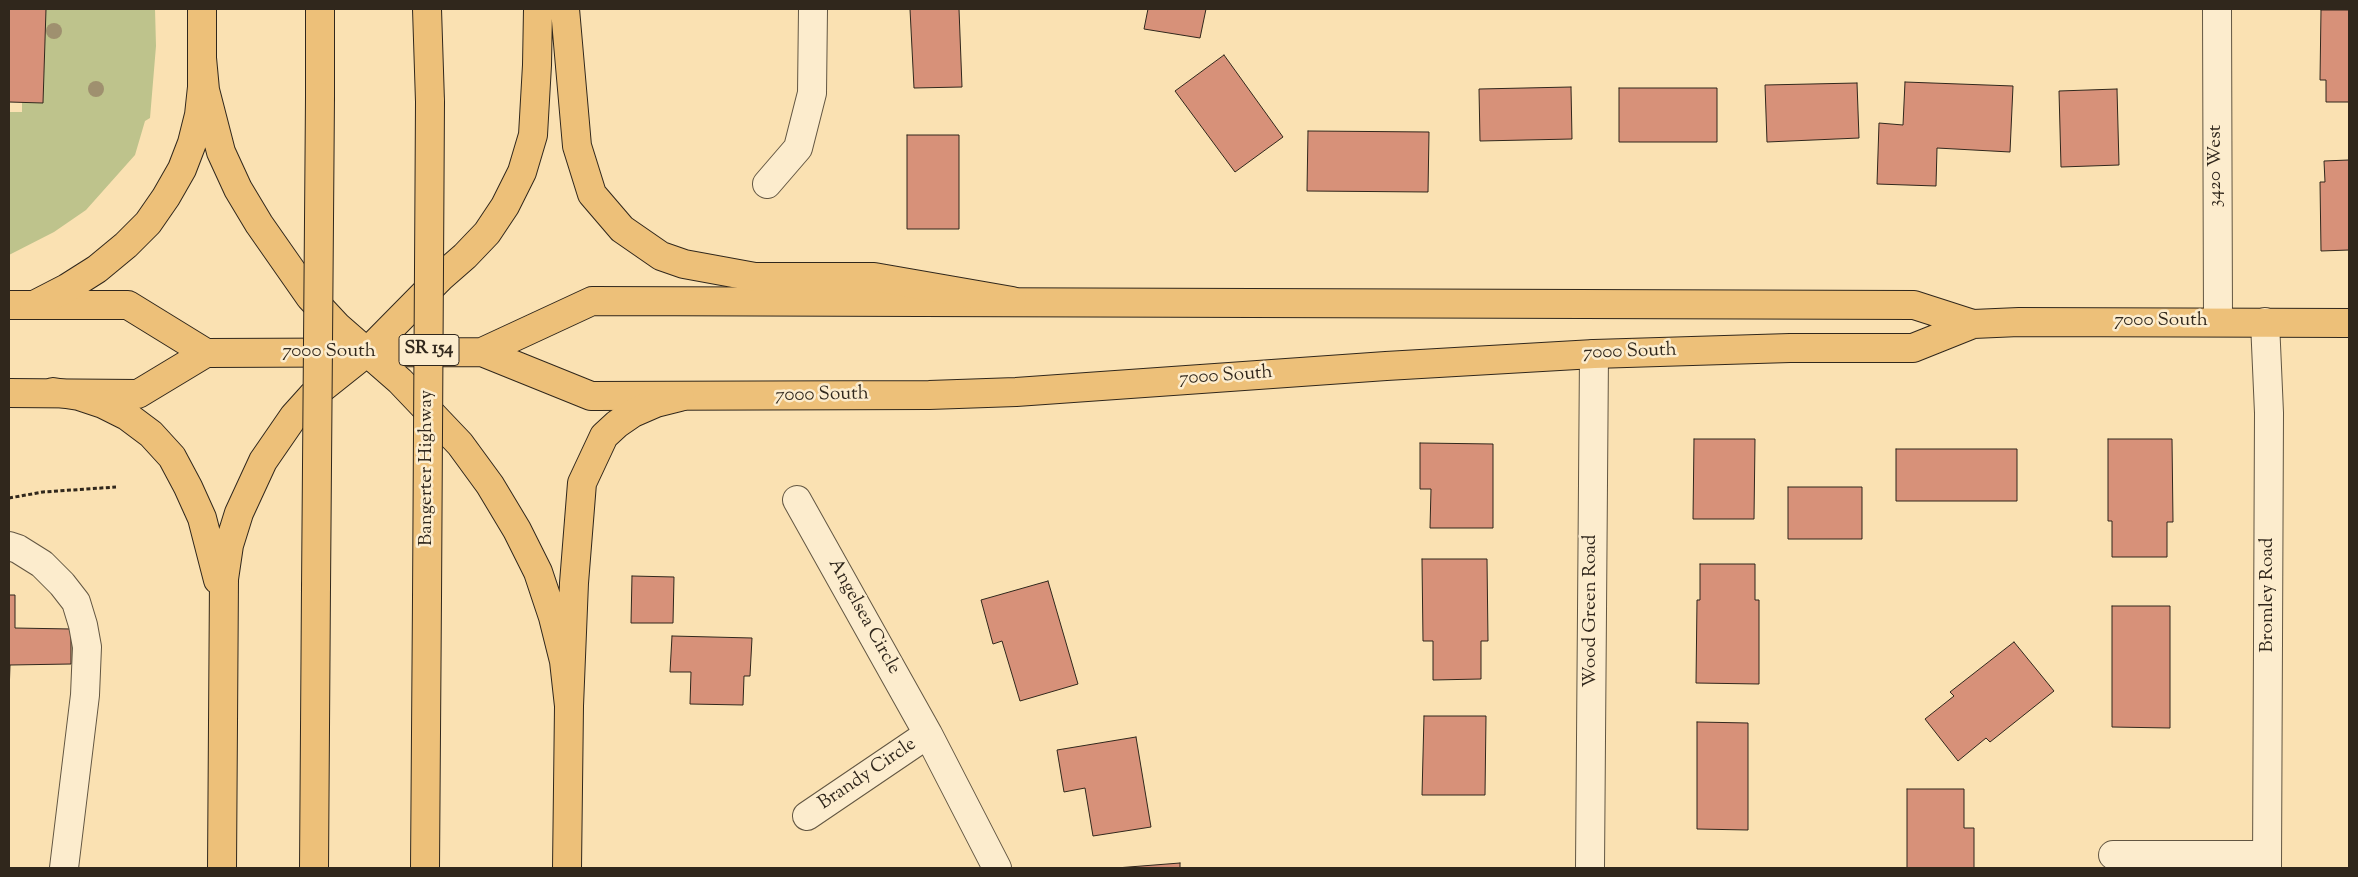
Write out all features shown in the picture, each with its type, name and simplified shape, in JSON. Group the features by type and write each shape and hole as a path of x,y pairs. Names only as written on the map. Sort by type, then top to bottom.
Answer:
{"main road":[{"path":"21,305 67,288 97,269 126,245 148,223 166,197 182,169 192,143 199,115 202,9"},
{"path":"314,868 320,9"},
{"name":"Bangerter Highway","path":"425,868 430,102 427,9"},
{"path":"222,868 224,579 229,545 239,513 263,461 294,416 312,396 366,353 441,276 465,256 487,233 505,206 522,172 533,135 538,9"},
{"path":"565,9 576,146 592,194 622,229 661,256 684,264 754,277 874,277 1012,301"},
{"path":"202,58 205,90 221,152 238,189 258,224 310,298 366,353 400,380 460,444 490,485 517,530 538,572 553,617 564,660 569,706"},
{"name":"7000 South","path":"482,352 592,301 1914,305 1973,324"},
{"path":"9,393 138,394 206,353 128,305 21,305"},
{"name":"7000 South","path":"206,353 482,352 590,396 680,397 1016,392 1386,366 1594,354 1790,348 1914,348 1973,324 2019,322 2349,323"},
{"path":"53,392 79,396 104,404 127,416 151,434 172,457 188,486 202,518 219,581 223,614"},
{"path":"567,868 569,706 574,583 582,483 604,436 617,424 633,413 656,403 680,397"}],"street":[{"path":"767,184 798,148 812,93 813,9"},
{"name":"3420 West","path":"2217,9 2218,322"},
{"name":"Bromley Road","path":"2265,322 2269,413 2267,862"},
{"name":"Wood Green Road","path":"1590,868 1594,354"},
{"name":"Angelsea Circle","path":"797,500 928,734 997,868"},
{"path":"9,546 18,549 42,564 62,584 76,602 83,625 86,647 84,695 64,868"},
{"name":"Brandy Circle","path":"807,816 928,734"},
{"path":"2113,855 2267,862"}],"path":[{"path":"9,498 43,492 116,487"}],"green space":[{"path":"46,9 155,9 156,46 150,118 145,121 135,155 86,210 54,232 9,255 9,112 22,112 22,102 43,103"}],"building":[{"path":"9,9 46,9 43,103 9,102"},
{"path":"910,9 959,9 962,87 914,88"},
{"path":"1148,9 1206,9 1200,38 1144,29"},
{"path":"2321,10 2349,10 2349,102 2326,102 2326,80 2320,80"},
{"path":"1224,55 1283,137 1235,172 1175,91"},
{"path":"1905,82 2013,86 2010,152 1937,148 1936,186 1877,184 1879,123 1903,125"},
{"path":"1857,83 1859,138 1767,142 1765,85"},
{"path":"1571,87 1572,139 1480,141 1479,89"},
{"path":"1619,88 1717,88 1717,142 1619,142"},
{"path":"2117,89 2119,165 2061,167 2059,91"},
{"path":"1308,131 1429,132 1428,192 1307,191"},
{"path":"907,135 959,135 959,229 907,229"},
{"path":"2349,160 2349,250 2321,251 2320,182 2325,182 2324,161"},
{"path":"1694,439 1755,439 1754,519 1693,519"},
{"path":"2108,439 2172,439 2173,522 2167,522 2167,557 2112,557 2112,521 2108,521"},
{"path":"1420,443 1493,444 1493,528 1430,528 1431,489 1420,489"},
{"path":"1896,449 2017,449 2017,501 1896,501"},
{"path":"1788,487 1862,487 1862,539 1788,539"},
{"path":"1422,559 1487,559 1488,641 1481,641 1481,679 1433,680 1433,641 1423,641"},
{"path":"1700,564 1755,564 1755,600 1759,600 1759,684 1696,683 1697,600 1700,600"},
{"path":"632,576 674,577 673,623 631,623"},
{"path":"1048,581 1078,684 1020,701 1002,641 993,644 981,600"},
{"path":"9,595 15,595 15,628 71,629 71,664 10,665 9,694"},
{"path":"2112,606 2170,606 2170,728 2112,727"},
{"path":"672,636 752,638 750,676 744,676 743,705 690,704 691,672 670,672"},
{"path":"2014,642 2054,691 1990,742 1986,738 1958,761 1925,719 1954,696 1950,692"},
{"path":"1424,716 1486,716 1485,795 1422,795"},
{"path":"1697,722 1748,723 1748,830 1697,829"},
{"path":"1136,737 1151,827 1093,836 1085,788 1064,792 1057,750"},
{"path":"1907,789 1964,789 1964,828 1974,828 1974,868 1907,868"},
{"path":"1180,863 1180,868 1116,868"}]}
